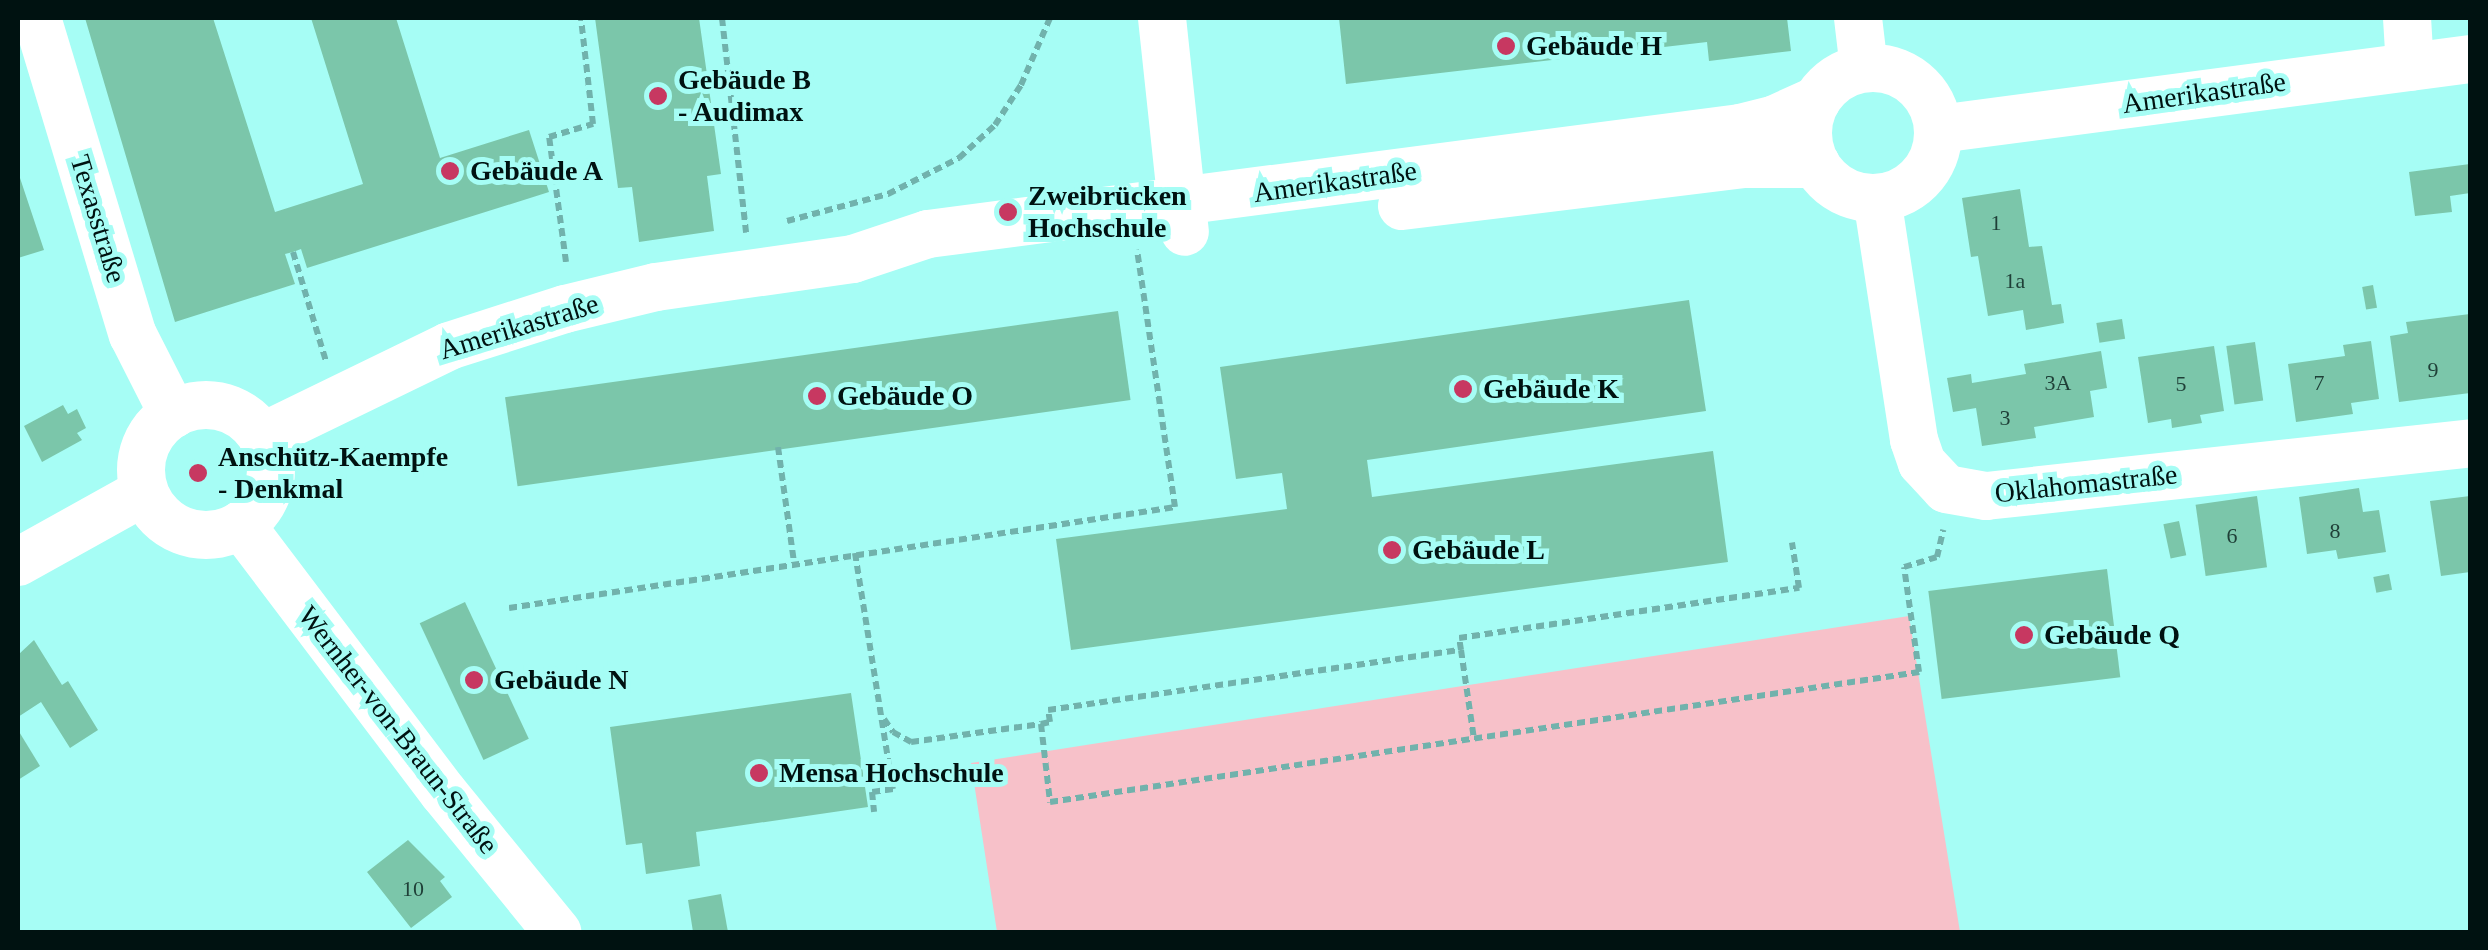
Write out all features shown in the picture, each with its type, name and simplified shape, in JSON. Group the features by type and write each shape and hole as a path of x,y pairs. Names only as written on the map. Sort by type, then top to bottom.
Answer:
{"street":[{"name":"Texasstraße","path":"36,18 36,79 133,335 173,414"},
{"path":"1162,18 1184,217"},
{"path":"1816,100 1808,125 1816,164 1849,194 1877,198 1894,195 1922,176 1932,162 1939,129 1928,95 1915,82 1882,67 1864,68 1858,18"},
{"path":"2407,18 2410,67"},
{"name":"Amerikastraße","path":"1939,129 2470,60"},
{"name":"Amerikastraße","path":"852,259 928,264 1136,238 1184,217 1740,128 1776,119 1816,100 1829,84 1864,68"},
{"name":"Amerikastraße","path":"262,437 372,380 495,330 656,287 852,259 928,234 1184,217 1746,164 1816,164"},
{"path":"1877,198 1914,440 1922,463 1946,489"},
{"path":"222,407 238,414 262,437 271,464 268,492 241,526 223,533 185,532 168,523 144,492 141,470 145,448 156,428 173,414 189,408 222,407"},
{"name":"Oklahomastraße","path":"1946,489 1986,496 2470,443"},
{"path":"18,562 144,492"},
{"name":"Wernher-von-Braun-Straße","path":"241,526 443,792 556,932"}],"path":[{"path":"566,262 549,137 592,124 582,18"},
{"path":"722,18 746,233 763,228"},
{"path":"781,223 888,194 959,158 1004,112 1021,85 1050,18"},
{"path":"509,608 1175,507 1136,238"},
{"path":"293,252 326,361"},
{"path":"778,447 794,563"},
{"path":"1040,724 1050,802 1919,672 1904,567 1937,558 1946,489"},
{"path":"1474,739 1459,638 1798,588 1792,544"},
{"path":"855,553 892,788 872,792 874,812"},
{"path":"884,719 893,732 910,742 1050,722 1048,710 1461,650"}],"shaded area":[{"path":"1909,616 1960,932 997,932 971,763"}],"building":[{"name":"Gebäude A","path":"85,18 213,18 275,212 363,184 311,18 396,18 440,158 529,130 549,192 307,268 301,249 285,254 295,284 175,322"},
{"name":"Gebäude B - Audimax","path":"595,18 699,18 721,174 707,176 714,231 639,242 632,187 618,188"},
{"name":"Gebäude H","path":"1339,18 1787,18 1791,51 1709,61 1707,42 1346,84"},
{"path":"2470,164 2470,193 2450,196 2452,212 2415,216 2409,172"},
{"path":"18,172 44,250 18,258"},
{"path":"2020,189 2029,247 2042,246 2052,305 2061,304 2064,323 2026,330 2023,310 1988,316 1978,256 1971,257 1962,198"},
{"path":"2373,285 2377,308 2366,310 2362,287"},
{"path":"1689,300 1706,411 1367,460 1372,497 1713,451 1728,562 1071,650 1056,539 1287,509 1282,473 1236,479 1220,367"},
{"name":"Gebäude O","path":"1118,311 1131,400 518,486 505,397"},
{"path":"2470,314 2470,393 2399,402 2390,336 2408,333 2406,322"},
{"path":"2122,319 2125,339 2099,343 2096,323"},
{"path":"2371,341 2379,399 2351,403 2353,414 2296,422 2288,364 2345,356 2343,345"},
{"path":"2255,342 2263,400 2234,404 2226,346"},
{"path":"2214,346 2224,411 2200,415 2202,423 2172,428 2171,419 2148,423 2138,357"},
{"path":"2101,351 2107,388 2090,391 2094,417 2034,427 2036,438 1982,446 1976,408 1953,412 1947,378 1971,374 1972,383 2026,374 2024,364"},
{"path":"63,405 68,414 77,409 86,428 77,433 82,440 42,462 24,426"},
{"path":"2359,488 2363,512 2379,510 2386,552 2338,559 2336,550 2307,554 2299,497"},
{"path":"2257,496 2267,567 2206,576 2196,505"},
{"path":"2470,496 2470,572 2441,576 2430,501"},
{"path":"2179,521 2186,555 2171,559 2163,524"},
{"name":"Gebäude Q","path":"2107,569 2120,677 1942,699 1928,591"},
{"path":"2389,574 2392,590 2376,593 2373,577"},
{"name":"Gebäude N","path":"465,602 529,739 483,760 420,623"},
{"path":"34,640 62,685 68,681 98,730 70,748 41,702 18,717 18,655"},
{"path":"851,693 868,807 696,832 700,866 646,874 642,843 626,845 610,727"},
{"path":"18,730 40,766 18,780"},
{"path":"408,840 445,877 440,881 452,897 411,928 367,872"},
{"path":"721,894 728,932 693,932 688,900"}],"place":[{"name":"Gebäude H","path":"1506,46"},
{"name":"Gebäude B - Audimax","path":"658,96"},
{"name":"Gebäude A","path":"450,171"},
{"name":"Zweibrücken Hochschule","path":"1008,212"},
{"name":"Gebäude K","path":"1463,389"},
{"name":"Gebäude O","path":"817,396"},
{"name":"Anschütz-Kaempfe - Denkmal","path":"198,473"},
{"name":"Gebäude L","path":"1392,550"},
{"name":"Gebäude Q","path":"2024,635"},
{"name":"Gebäude N","path":"474,680"},
{"name":"Mensa Hochschule","path":"759,773"}]}
